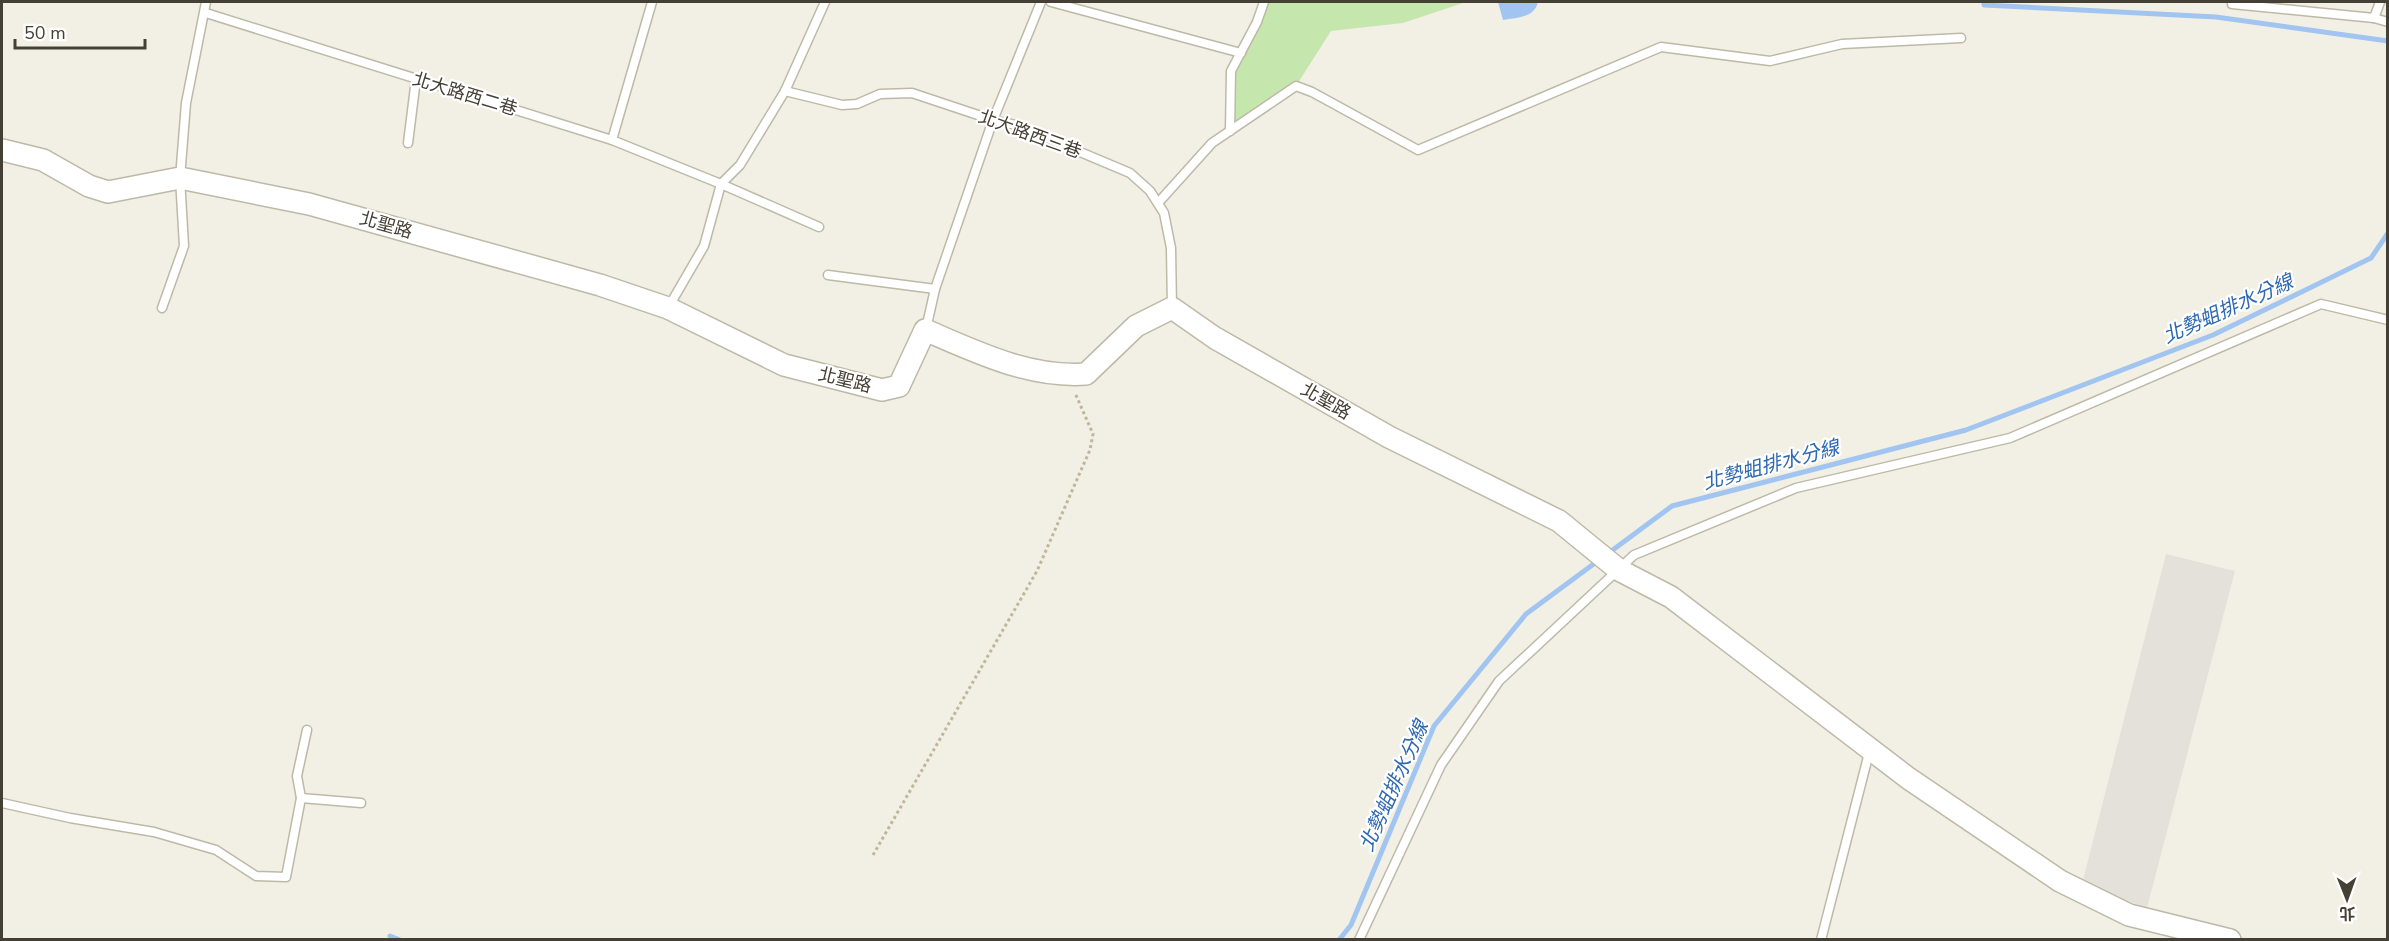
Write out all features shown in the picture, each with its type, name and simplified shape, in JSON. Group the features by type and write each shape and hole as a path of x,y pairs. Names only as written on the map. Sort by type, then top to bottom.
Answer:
{"street":[{"name":"北聖路","path":"2,150 43,160 89,186 108,192 180,178 309,204 600,285 668,308 784,365 882,390 899,386 925,330"},
{"name":"北聖路","path":"1172,308 1215,338 1389,437 1559,521 1608,561 1671,597 1908,778 2060,881 2129,915 2230,939"},
{"path":"925,330 998,362 1065,376 1086,374 1136,326 1172,308"}],"lane":[{"path":"162,308 184,246 180,178 186,103 207,2"},
{"path":"612,140 652,2"},
{"path":"668,308 704,246 722,184 740,165 785,91 825,2"},
{"path":"925,330 934,289 993,120 1041,2"},
{"path":"1052,2 1241,53"},
{"path":"1230,131 1231,71 1257,22 1264,2"},
{"path":"2232,2 2232,4 2374,18 2388,22"},
{"path":"2374,18 2380,2"},
{"name":"北大路西二巷","path":"206,13 612,140 722,184 819,227"},
{"path":"1158,203 1212,143 1296,86 1312,92 1418,150 1661,47 1770,61 1842,44 1961,38"},
{"path":"408,143 416,79"},
{"name":"北大路西三巷","path":"785,91 842,105 857,104 880,94 912,93 993,120 1016,125 1130,173 1150,191 1164,213 1172,248 1172,308"},
{"path":"828,275 934,289"},
{"path":"1359,939 1441,765 1499,681 1608,561 1634,555 1796,488 2010,438 2321,303 2388,320"},
{"path":"2,803 70,818 154,832 216,850 256,876 286,877 301,798 297,776 307,730"},
{"path":"1821,939 1870,749"},
{"path":"301,798 361,803"}],"path":[{"path":"873,855 1037,571 1090,450 1093,434 1081,404 1065,376"}],"shaded area":[{"path":"2166,554 2235,571 2147,908 2082,884"}],"green space":[{"path":"1264,2 1466,2 1403,23 1331,31 1296,86 1230,131 1231,71"}],"water":[{"path":"1498,2 1538,2 1529,14 1503,20"}],"waterway":[{"path":"1984,2 1984,5 2216,17 2388,41"},
{"name":"北勢蛆排水分線","path":"1606,555 1672,506 1966,430 2213,335 2371,258 2388,233"},
{"name":"北勢蛆排水分線","path":"1339,940 1351,925 1434,726 1526,614 1599,560"},
{"path":"390,936 400,940"}]}
